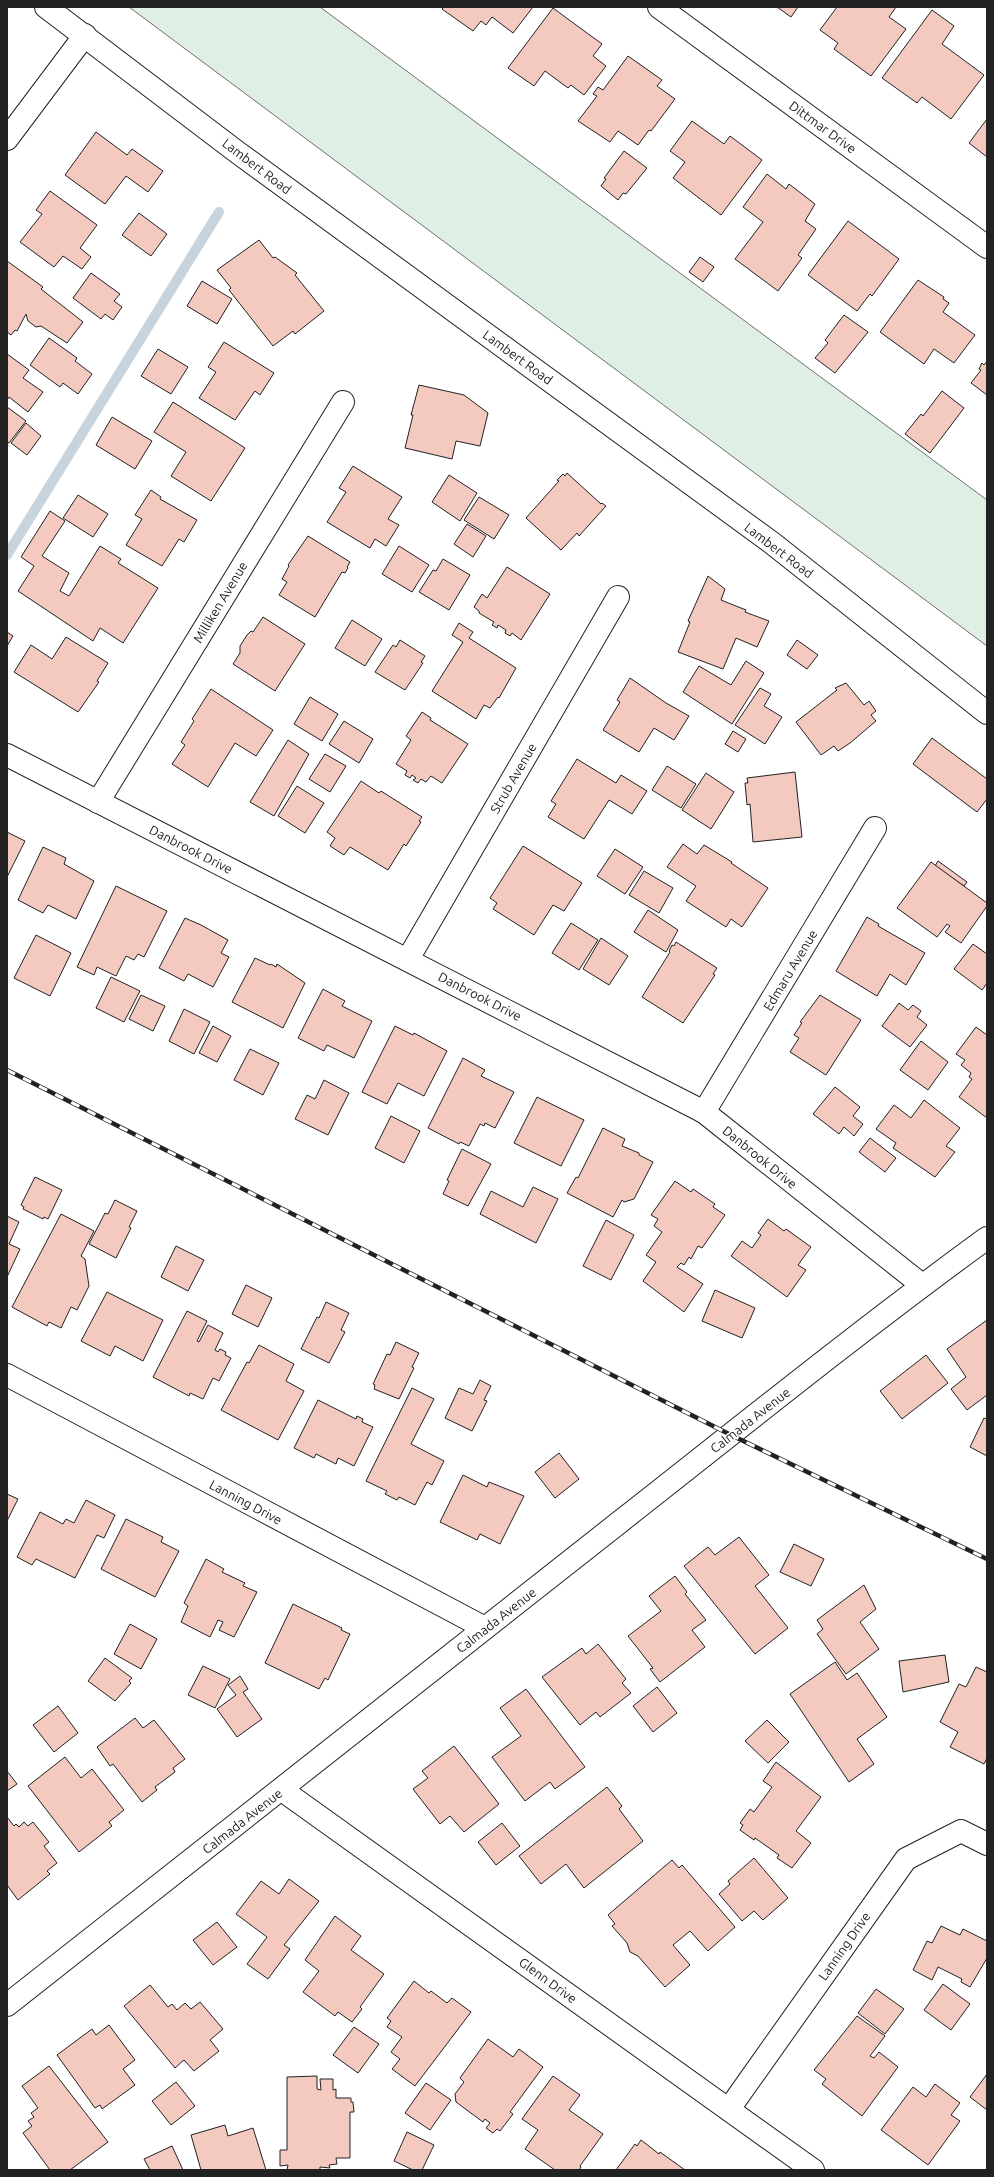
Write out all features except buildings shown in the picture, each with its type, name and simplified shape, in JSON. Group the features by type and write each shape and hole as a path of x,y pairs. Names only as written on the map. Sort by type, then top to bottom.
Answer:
{"street":[{"name":"Lambert Road","path":"46,7 85,35 237,152 772,543 987,713"},
{"name":"Dittmar Drive","path":"659,7 987,247"},
{"path":"7,139 85,35"},
{"name":"Milliken Avenue","path":"98,802 343,402"},
{"name":"Strub Avenue","path":"408,959 618,597"},
{"name":"Danbrook Drive","path":"7,755 408,959 704,1112 922,1286"},
{"name":"Edmaru Avenue","path":"704,1112 875,828"},
{"name":"Calmada Avenue","path":"7,2005 282,1790 485,1628 922,1286 987,1238"},
{"name":"Lanning Drive","path":"7,1375 485,1628"},
{"name":"Glenn Drive","path":"282,1790 813,2170"},
{"name":"Lanning Drive","path":"729,2109 906,1859 961,1830 987,1844"}],"green space":[{"path":"129,7 320,7 987,500 987,646"}],"waterway":[{"path":"7,555 219,212"}],"railway":[{"path":"7,1070 731,1435 987,1559"}]}
